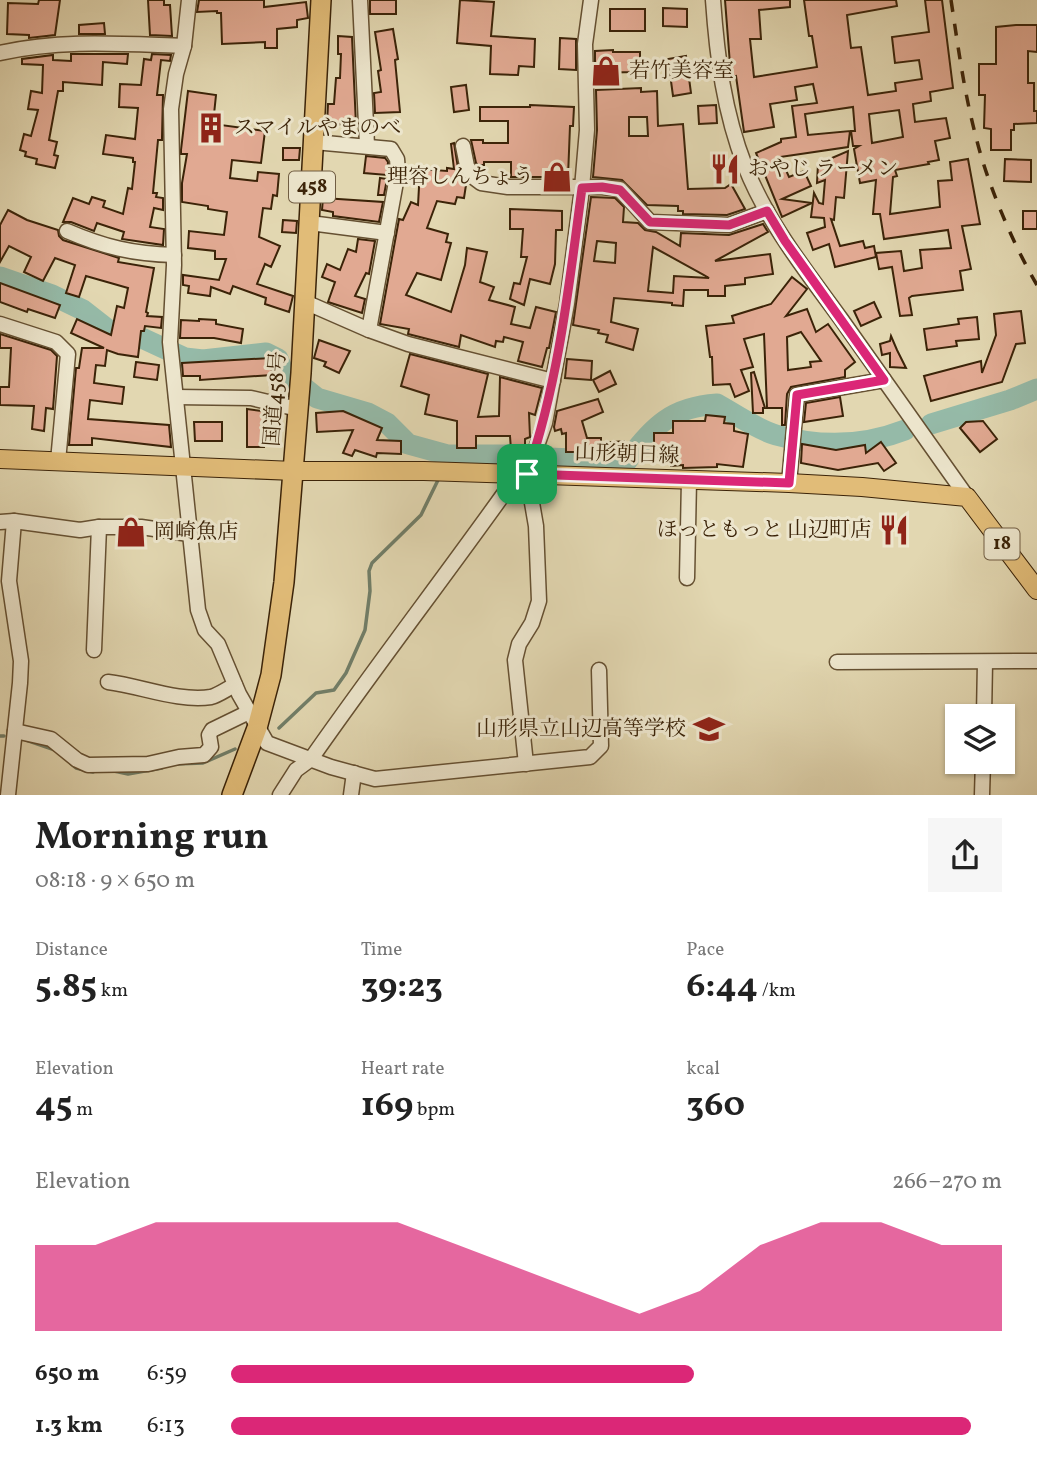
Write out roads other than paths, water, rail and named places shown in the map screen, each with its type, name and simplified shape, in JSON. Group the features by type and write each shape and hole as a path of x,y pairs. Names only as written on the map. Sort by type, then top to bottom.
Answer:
{"highway":[{"name":"国道458号","path":"232,795 253,720 271,675 284,582 301,373 321,0"}],"main road":[{"name":"山形朝日線","path":"0,459 294,471 424,471 789,483 967,497"},
{"name":"18","path":"967,497 1037,590"}],"street":[{"path":"189,0 184,47 176,74 171,109 174,255 170,342 189,534 198,610 205,630 218,644 235,685 267,743 375,779 590,757 601,746 599,670"},
{"path":"360,0 367,145"},
{"path":"280,795 296,770 311,759 376,667 523,474 544,423 567,304 582,188 587,130 585,44 591,0"},
{"path":"713,0 716,52 724,94 745,166 767,211 785,241 967,497"},
{"path":"0,53 56,44 184,47"},
{"path":"314,142 391,149 397,159 398,171 369,330"},
{"path":"463,146 467,166 473,177 481,183 508,187 602,187 620,190 650,222 729,225 767,211"},
{"path":"310,223 387,233"},
{"path":"66,230 97,244 133,253 174,255"},
{"path":"305,302 408,344 554,381"},
{"path":"0,324 56,342 68,354 58,461"},
{"path":"789,483 797,395 884,380"},
{"path":"176,397 251,398 299,403"},
{"path":"523,474 536,526 539,601 532,623 519,643 515,660 526,764"},
{"path":"687,578 689,480"},
{"path":"22,795 5,793 15,731 21,661 9,581 7,521 80,530 141,527 189,534"},
{"path":"94,650 99,527"},
{"path":"837,662 1037,661"},
{"path":"984,704 985,662"},
{"path":"108,682 180,696 212,697 235,685"},
{"path":"15,731 51,739 77,760 88,765 148,764 204,755 211,747 209,735 212,730 253,720"},
{"path":"351,795 354,774"},
{"path":"982,795 983,774"}],"waterway":[{"path":"0,277 52,295 83,310 115,335 144,339 185,358 203,360 266,353 278,359 283,371 317,398 368,413 387,423 408,444 448,455 521,455"},
{"path":"931,424 1037,389"},
{"path":"548,458 627,461 655,428 676,414 717,404 768,432 809,442 858,442 905,430"},
{"path":"279,728 316,693 334,690 346,673 365,630 370,591 369,571 372,563 421,515 439,478"},
{"path":"26,740 55,750"},
{"path":"176,764 203,763 235,749"},
{"path":"71,764 93,772"},
{"path":"114,771 128,774 162,768"}],"railway":[{"path":"951,0 965,86 981,155 1002,213 1037,285"}],"place":[{"name":"若竹美容室","path":"606,71"},
{"name":"スマイルやまのべ","path":"211,128"},
{"name":"おやじ ラーメン","path":"725,169"},
{"name":"理容しんちょう","path":"557,177"},
{"name":"ほっともっと 山辺町店","path":"894,530"},
{"name":"岡崎魚店","path":"131,532"},
{"name":"山形県立山辺高等学校","path":"709,729"}]}
